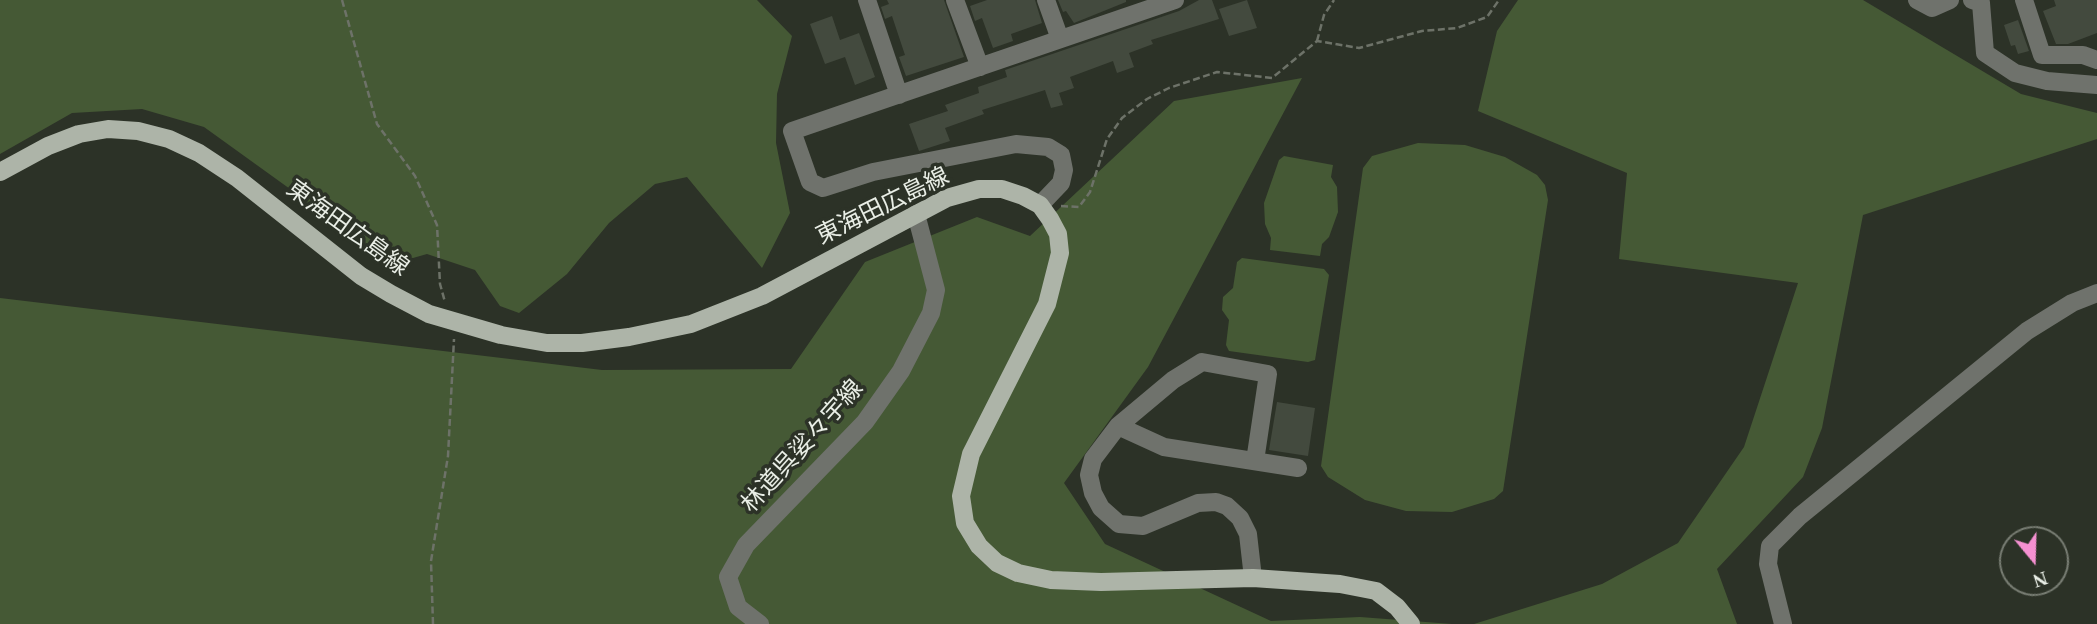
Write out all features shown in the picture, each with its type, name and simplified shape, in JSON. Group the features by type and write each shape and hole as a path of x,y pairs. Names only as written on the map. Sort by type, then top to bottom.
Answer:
{"main road":[{"name":"東海田広島線","path":"0,172 48,146 79,134 108,129 138,131 169,139 199,153 237,178 361,276 429,313 501,335 547,343 582,343 629,337 691,324 762,296 947,198 979,188 1002,189 1040,205"},
{"path":"1040,205 1058,234 1060,253 1056,276 1047,304 971,454 961,496 965,523 979,546 997,563 1018,573 1040,577 1101,582 1252,579 1340,584 1376,591 1397,607 1411,624"}],"street":[{"path":"867,0 899,95"},
{"path":"955,0 980,67"},
{"path":"1046,0 1060,39"},
{"path":"1040,205 1061,183 1065,170 1061,155 1048,147 1016,144 873,172 823,188 810,182 792,131 1060,39 1137,6 1175,0"},
{"path":"1917,0 1932,8 1950,0"},
{"path":"1972,0 1981,3 1985,53 2015,73 2047,80 2097,85"},
{"path":"2024,0 2042,55 2083,54 2097,60"},
{"name":"林道呉娑々宇線","path":"760,624 738,607 728,577 746,545 865,422 901,371 931,313 936,290 916,214"},
{"path":"1783,624 1768,564 1770,546 1800,516 2027,331 2072,303 2097,293"},
{"path":"1252,579 1248,534 1240,518 1227,506 1216,502 1198,503 1143,526 1119,524 1108,517 1093,493 1089,475 1093,459 1118,426 1172,380 1202,362 1264,371 1268,374 1255,461"},
{"path":"1118,426 1164,447 1298,468"}],"path":[{"path":"342,0 377,124 415,176 437,225 440,284 456,348 448,456 430,561 433,624"},
{"path":"1040,205 1079,207 1090,192 1107,139 1122,118 1147,99 1217,72 1272,78 1317,41 1324,15 1334,0"},
{"path":"1317,41 1359,48 1422,31 1457,28 1487,17 1499,0"}],"green space":[{"path":"0,0 757,0 792,36 777,94 776,143 790,213 762,268 687,177 655,184 609,223 567,274 519,313 500,306 475,270 427,254 392,264 358,249 297,194 204,127 142,109 72,113 0,154"},
{"path":"1518,0 1863,0 2021,94 2097,113 2097,139 1863,215 1822,428 1803,477 1717,569 1737,624 1474,624 1602,584 1678,543 1744,447 1798,283 1619,259 1627,173 1478,111 1497,31"},
{"path":"1302,78 1148,367 1064,483 1105,544 1271,621 1360,617 1452,624 0,624 0,298 602,370 791,369 865,262 977,217 1030,236 1174,101"},
{"path":"1418,143 1465,145 1505,157 1537,175 1545,185 1548,200 1503,491 1494,499 1452,512 1406,511 1365,500 1328,477 1321,466 1363,168 1372,156"},
{"path":"1284,156 1333,165 1331,177 1337,187 1338,212 1329,237 1322,244 1320,256 1270,250 1271,238 1265,224 1264,203 1279,160"},
{"path":"1242,258 1324,269 1329,275 1315,360 1308,362 1229,351 1226,345 1229,320 1222,310 1223,297 1233,288 1237,262"}],"building":[{"path":"887,0 944,0 964,57 906,76 899,57 905,55 892,16 885,19 881,7 889,4"},
{"path":"987,0 1035,0 1042,23 1011,34 1013,41 993,48 982,18 975,21 970,6"},
{"path":"1058,0 1126,2 1074,23 1066,11 1063,12"},
{"path":"1199,0 1212,0 1219,19 1151,40 1153,44 1129,53 1134,67 1117,73 1113,61 1070,77 1074,88 1059,93 1063,105 1051,108 1045,90 982,110 984,114 945,128 950,141 919,151 909,124 948,111 945,105 979,93 978,87 1007,77 1005,70 1179,11"},
{"path":"1247,0 1257,28 1229,36 1219,9"},
{"path":"2054,0 2097,0 2097,33 2068,44 2056,44 2043,11 2056,6"},
{"path":"832,16 840,40 859,33 875,77 855,85 845,57 825,64 810,24"},
{"path":"2018,20 2029,51 2018,54 2015,45 2011,46 2004,25"},
{"path":"1277,402 1315,408 1308,456 1269,450"}]}
